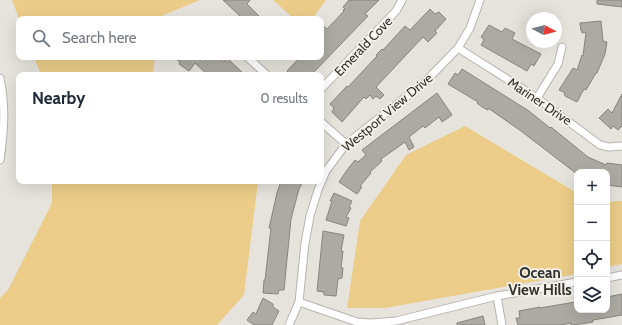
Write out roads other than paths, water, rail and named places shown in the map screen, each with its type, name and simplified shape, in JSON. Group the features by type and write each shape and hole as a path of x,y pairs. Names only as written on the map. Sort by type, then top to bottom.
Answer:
{"street":[{"name":"Emerald Cove","path":"324,86 396,11 402,0"},
{"name":"Westport View Drive","path":"324,176 346,144 424,83 458,48 470,28 480,0"},
{"name":"Mariner Drive","path":"458,48 537,98 600,145 609,147 622,146"},
{"path":"537,98 558,64 562,48"},
{"path":"250,60 264,72"},
{"path":"0,78 4,108 0,160"},
{"path":"324,125 346,144"},
{"name":"Westport View Drive","path":"289,325 299,302 305,243 312,209 321,184"},
{"path":"610,278 622,276"},
{"path":"299,302 357,322 371,323 396,321 497,296 574,283"},
{"path":"497,296 502,325"}],"district":[{"name":"Ocean View Hills","path":"540,282"}]}
